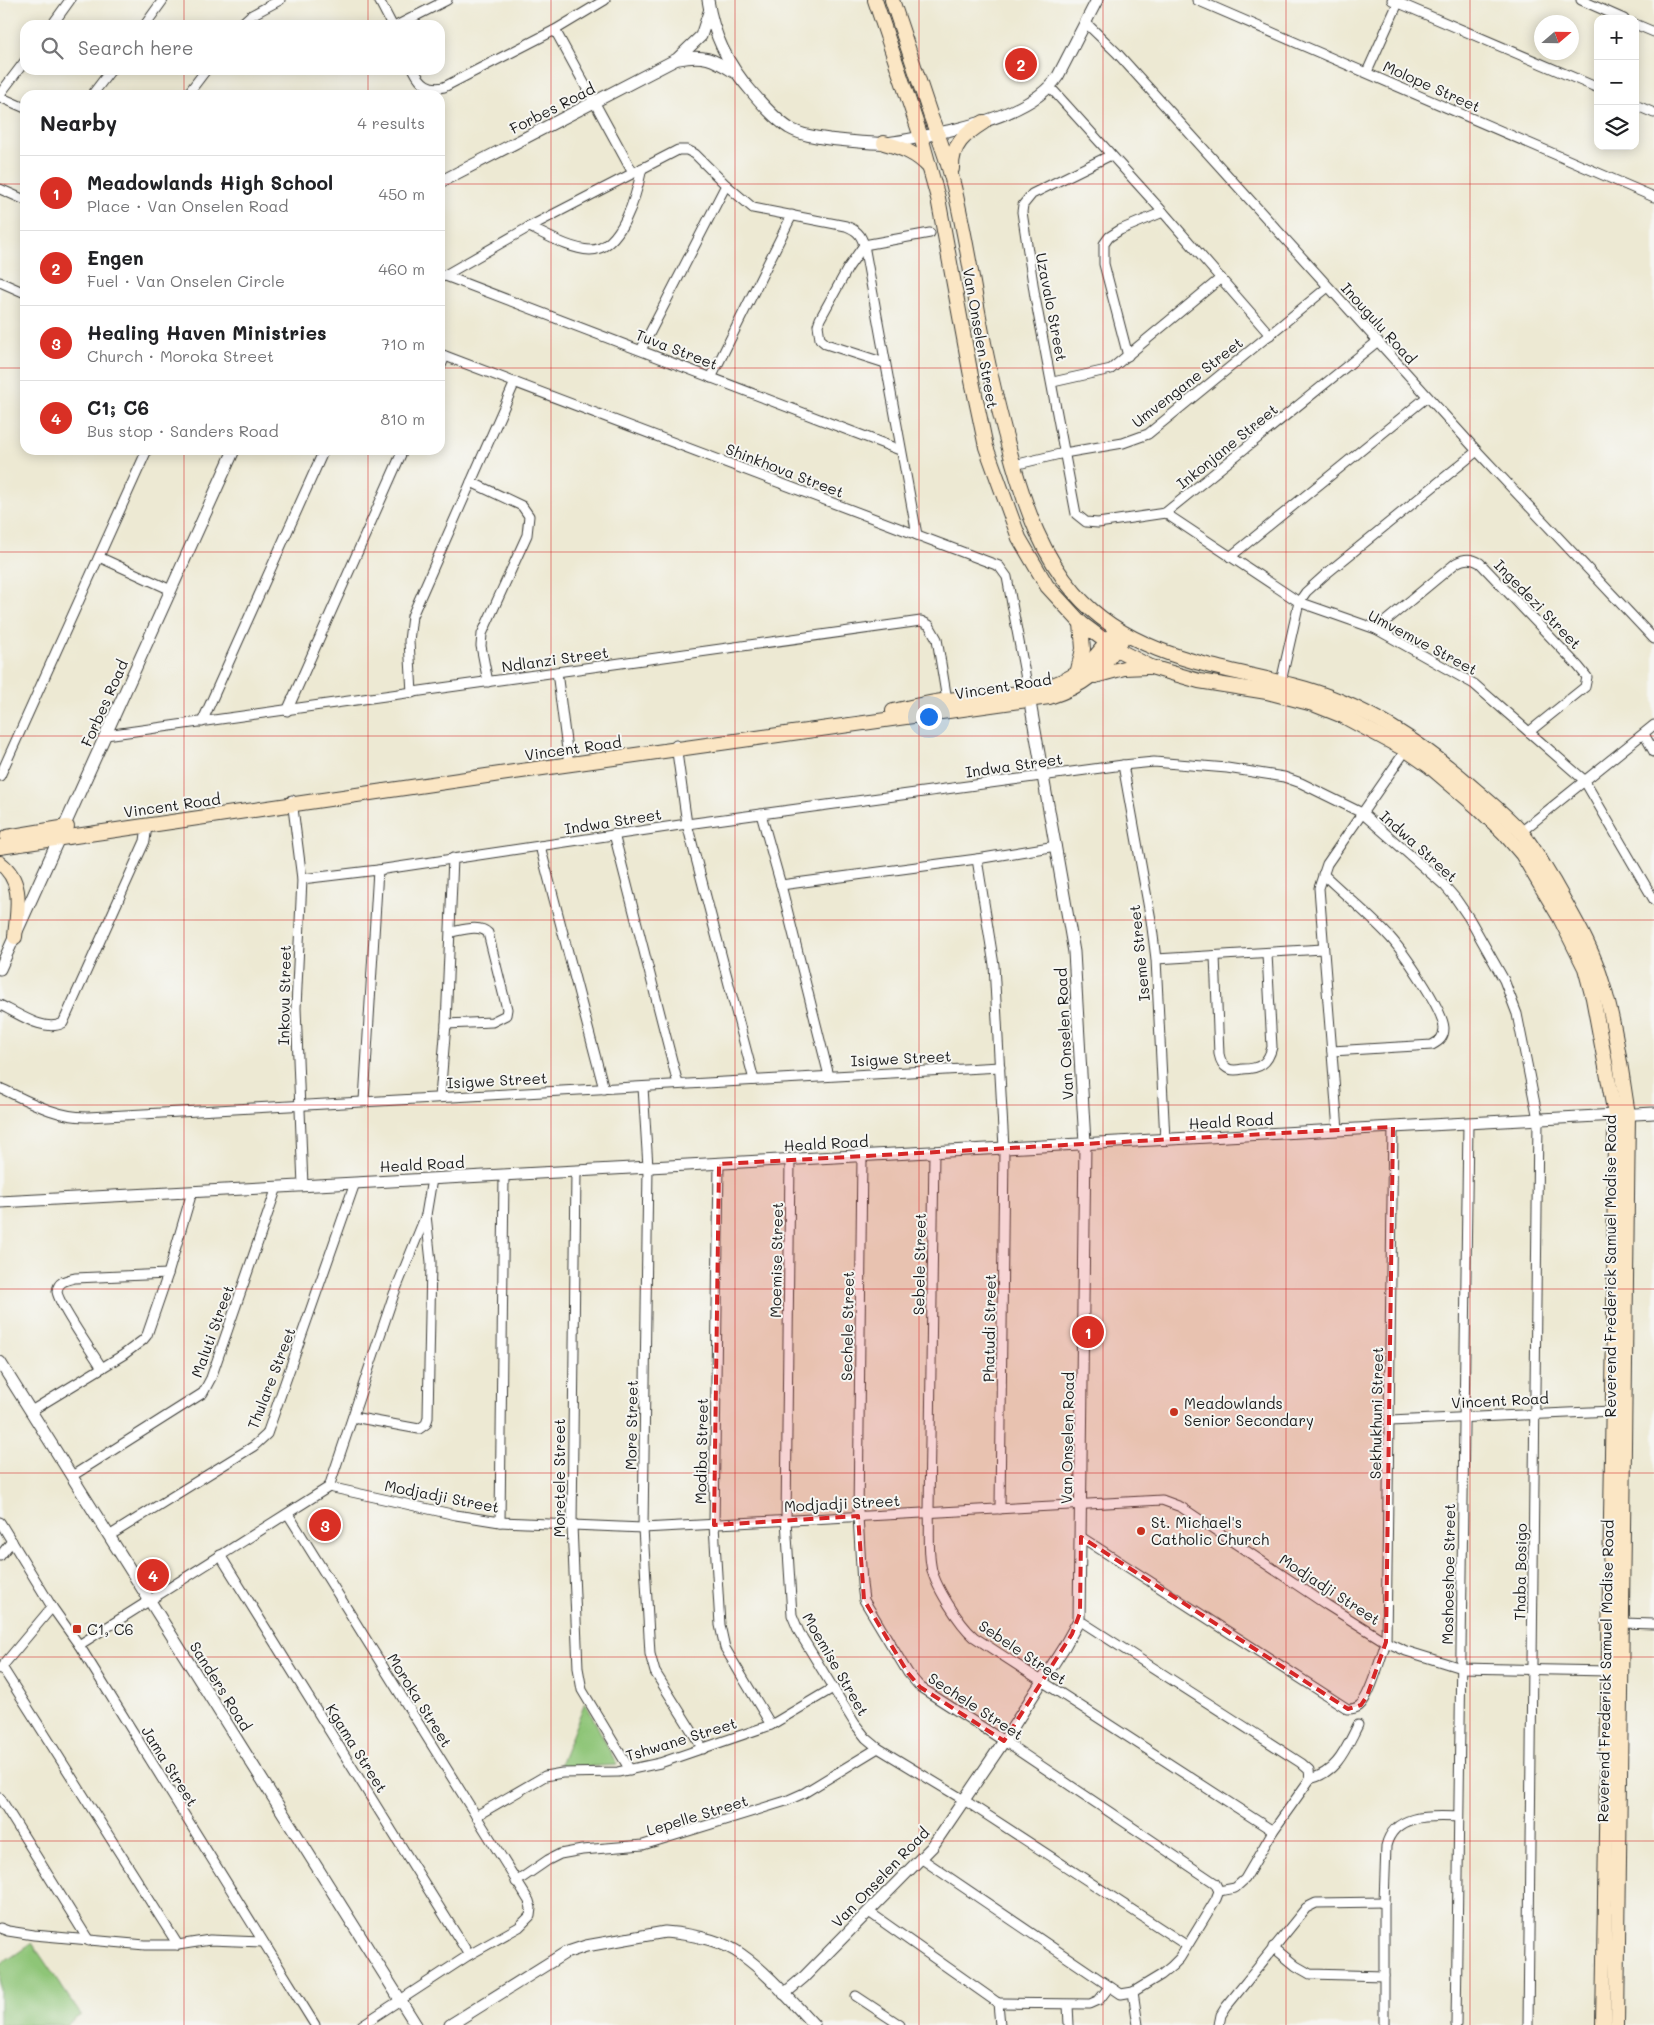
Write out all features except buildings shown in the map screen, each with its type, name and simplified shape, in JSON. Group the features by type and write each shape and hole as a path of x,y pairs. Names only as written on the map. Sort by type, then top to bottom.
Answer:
{"main road":[{"name":"Van Onselen Street","path":"875,0 931,169 945,227 979,416 995,474 1019,538 1047,586 1081,623 1111,645"},
{"name":"Van Onselen Street","path":"892,0 952,179 999,416 1035,531 1058,572 1076,594 1106,622 1121,631"},
{"path":"952,179 952,158 957,144 970,131 984,122"},
{"path":"884,143 908,150 917,155 931,169"},
{"path":"1077,674 1083,649 1081,623"},
{"name":"Vincent Road","path":"677,747 853,720 947,700 1062,694 1093,676 1121,631"},
{"name":"Reverend Frederick Samuel Modise Road","path":"1121,631 1176,656 1216,668 1281,682 1354,707 1422,746 1459,775 1521,832 1536,853 1570,910 1588,945 1603,984 1613,1027 1621,1114 1622,1624 1617,2025"},
{"name":"Vincent Road","path":"0,847 63,832 569,763 1029,695 1077,674 1111,645"},
{"name":"Reverend Frederick Samuel Modise Road","path":"1111,645 1151,667 1199,680 1288,697 1313,704 1350,719 1406,750 1447,781 1504,834 1522,854 1560,918 1585,968 1621,1114 1612,1411 1604,2025"},
{"path":"1093,676 1124,668 1151,667"},
{"name":"Vincent Road","path":"0,838 147,826 292,802"},
{"path":"0,863 9,871 16,885 18,902 15,937"}],"street":[{"path":"56,20 70,0"},
{"path":"149,20 163,0"},
{"path":"246,20 280,0"},
{"path":"379,0 389,20"},
{"path":"408,20 446,0"},
{"path":"417,75 423,83 429,87 444,87 555,30 605,0"},
{"path":"709,5 718,40 737,74 771,113 795,131 836,140 884,143 937,134 984,122 1038,97 1050,87 1097,0"},
{"name":"Molope Street","path":"1198,0 1654,197"},
{"path":"1581,0 1615,15"},
{"path":"1368,72 1395,1 1594,86"},
{"name":"Forbes Road","path":"678,59 701,36 709,5"},
{"name":"Inougulu Road","path":"1086,22 1130,67 1427,397 1654,639"},
{"path":"1639,26 1654,32"},
{"path":"555,30 632,173"},
{"name":"Forbes Road","path":"445,179 678,59 693,56 706,57 737,74"},
{"path":"20,68 0,96 20,106"},
{"path":"96,90 107,75"},
{"path":"191,90 202,75"},
{"path":"1050,87 1163,212 1270,335"},
{"path":"1637,105 1654,112"},
{"path":"445,275 529,227 678,150 687,150 706,164 726,185 753,208 846,226 858,232 864,245 917,535"},
{"name":"Uzavalo Street","path":"1076,514 1053,382 1035,297 1022,212 1026,200 1038,190 1111,155"},
{"path":"529,227 584,249 591,250 608,245 626,217 635,195 642,168"},
{"path":"641,350 726,185"},
{"path":"0,189 20,198"},
{"path":"1128,356 1104,264 1104,244 1120,230 1163,212"},
{"path":"711,378 792,216"},
{"path":"885,363 826,344 820,339 818,333 820,319 848,268 864,245 930,232"},
{"name":"Tuva Street","path":"445,278 641,350 900,450"},
{"path":"1053,382 1111,369 1221,278"},
{"path":"0,282 20,291"},
{"name":"Umvengane Street","path":"1014,465 1064,453 1123,443 1148,434 1328,287"},
{"name":"Inkonjane Street","path":"1076,514 1086,522 1098,524 1165,513 1378,341"},
{"name":"Shinkhova Street","path":"445,356 999,566 1007,577 1029,695"},
{"path":"412,693 409,641 412,616 515,382"},
{"path":"1230,557 1427,397"},
{"path":"1281,682 1299,602 1306,592 1477,451"},
{"path":"0,776 145,455"},
{"name":"Forbes Road","path":"0,969 232,455"},
{"path":"202,722 322,455"},
{"path":"286,711 401,455"},
{"path":"471,482 522,506 529,516 527,535 482,634 481,646 488,682"},
{"name":"Umvemve Street","path":"1165,513 1299,602 1376,629 1466,678 1584,780 1654,900"},
{"path":"99,557 171,590"},
{"name":"Ingedezi Street","path":"1376,629 1456,564 1468,559 1473,559 1480,563 1587,677 1585,687 1580,692 1529,732"},
{"name":"Ndlanzi Street","path":"106,735 921,621 928,625 937,639 947,700"},
{"path":"557,672 569,763"},
{"name":"Van Onselen Road","path":"784,1994 804,1977 937,1842 1004,1741 1079,1620 1085,1143 1074,952 1029,695"},
{"path":"1521,832 1654,725"},
{"path":"1644,734 1654,752"},
{"path":"677,747 687,824 754,1080"},
{"path":"1338,1130 1319,888 1327,864 1406,750"},
{"name":"Indwa Street","path":"302,879 378,870 614,834 1123,765 1169,762 1261,772 1302,783 1362,813 1444,885 1469,918 1512,998 1517,1014 1538,1119"},
{"name":"Iseme Street","path":"1123,765 1151,920 1156,959 1165,1140"},
{"name":"Inkovu Street","path":"292,802 302,879 296,1008 302,1186"},
{"path":"761,814 829,1076"},
{"path":"0,1006 45,1026 63,1023 145,841 147,826"},
{"path":"614,834 678,1084"},
{"path":"540,846 604,1089"},
{"path":"781,886 1056,846"},
{"path":"440,1097 446,1024 453,858"},
{"name":"Phatudi Street","path":"977,859 994,965 1004,1148 1000,1509"},
{"path":"364,1101 378,870"},
{"path":"1323,874 1388,934 1401,950 1435,1005 1444,1028 1443,1036 1439,1042 1432,1045 1332,1051"},
{"path":"446,1024 498,1020 506,1015 507,1009 488,933 485,929 480,928 451,932"},
{"path":"1156,959 1267,954 1323,949"},
{"path":"1214,956 1219,1054 1226,1068 1229,1070 1240,1070 1254,1069 1261,1066 1270,1057 1272,1047 1267,954"},
{"name":"Isigwe Street","path":"0,1088 57,1113 76,1118 1000,1067"},
{"name":"More Street","path":"643,1087 648,1167 643,1528 649,1634 653,1664 669,1695 703,1749"},
{"name":"Heald Road","path":"0,1202 1654,1113"},
{"name":"Thaba Bosigo","path":"1528,2025 1538,1119"},
{"name":"Moshoeshoe Street","path":"1456,2025 1468,1123"},
{"name":"Sekhukhuni Street","path":"1081,1537 1348,1709 1361,1705 1386,1642 1393,1127"},
{"name":"Sebele Street","path":"934,1152 929,1511 931,1567 939,1586 961,1624 974,1637 1273,1831"},
{"name":"Sechele Street","path":"862,1156 858,1516 864,1600 908,1673 920,1687 1004,1741 1215,1883 1218,1891"},
{"name":"Moemise Street","path":"790,1160 786,1520 792,1615 799,1632 855,1724 866,1738 878,1748 964,1800 1186,1945"},
{"name":"Modiba Street","path":"719,1164 714,1525 722,1640 729,1657 771,1725"},
{"name":"Moretele Street","path":"576,1171 572,1525 580,1682 589,1702 630,1770"},
{"path":"500,1522 504,1175"},
{"path":"79,1644 329,1487 394,1294 426,1215 432,1179"},
{"name":"Thulare Street","path":"110,1536 254,1446 267,1434 355,1183"},
{"name":"Maluti Street","path":"72,1476 203,1393 211,1378 277,1187"},
{"path":"31,1412 136,1346 147,1334 168,1274 192,1192"},
{"path":"353,1417 419,1429 426,1424 429,1405 431,1262 426,1215"},
{"path":"102,1368 62,1303 58,1295 59,1286 65,1280 75,1278 168,1274"},
{"name":"Sanders Road","path":"0,1362 416,2025"},
{"name":"Vincent Road","path":"1390,1422 1612,1411"},
{"name":"Modjadji Street","path":"329,1487 456,1515 500,1522 643,1528 1148,1500 1171,1502 1327,1605 1386,1642 1406,1651 1461,1668 1609,1671"},
{"name":"Moroka Street","path":"288,1514 532,1908 530,1916 519,1927 470,1955"},
{"name":"Jama Street","path":"0,1522 52,1607 79,1644 315,2025"},
{"path":"0,1556 12,1541"},
{"name":"Kgama Street","path":"220,1555 470,1955"},
{"path":"52,1607 1,1668 178,1945"},
{"path":"1079,1620 1302,1763 1309,1770 1310,1779"},
{"path":"1622,1624 1654,1624"},
{"name":"Tshwane Street","path":"476,1816 545,1776 630,1770 703,1749 771,1725 833,1688"},
{"path":"922,1859 1109,1987 1122,1994 1133,1992 1166,1971 1180,1958 1186,1945 1216,1899 1218,1891 1235,1888 1245,1879 1273,1831 1310,1779 1328,1772 1340,1761 1358,1725"},
{"name":"Lepelle Street","path":"516,1882 560,1854 582,1850 643,1845 786,1802 878,1748"},
{"path":"0,1798 89,1940"},
{"path":"1384,2025 1386,1846 1397,1826 1428,1816 1458,1817"},
{"path":"1219,2025 1221,2015 1226,2007 1295,1919 1310,1905 1316,1903 1384,1902"},
{"path":"869,1912 998,2003 1090,2004 1099,2000 1109,1987"},
{"path":"0,1928 32,1935 145,1945 178,1945 210,1940 263,1942"},
{"path":"450,2025 565,1952 586,1946 666,1932 697,1938 733,1949 755,1966 814,2025"},
{"path":"1273,1948 1296,1966 1310,1974 1384,1976"},
{"path":"362,2025 470,1955"},
{"path":"1133,1992 1138,2025"},
{"path":"856,1996 900,2025"},
{"path":"998,2003 1000,2025"},
{"path":"1068,2005 1069,2025"}],"highlighted area":[{"path":"1393,1127 1386,1642 1367,1696 1361,1705 1348,1709 1081,1537 1080,1613 1072,1634 1004,1741 920,1687 908,1673 864,1600 858,1516 714,1525 719,1164"}],"green space":[{"path":"585,1702 617,1765 559,1768"},
{"path":"32,1943 81,2015 66,2025 0,2025 0,1965"}],"place":[{"name":"Engen","path":"1021,64"},
{"name":"Meadowlands High School","path":"1088,1332"},
{"name":"Meadowlands Senior Secondary","path":"1174,1412"},
{"name":"Healing Haven Ministries","path":"325,1525"},
{"name":"St. Michael's Catholic Church","path":"1141,1531"},
{"name":"C1; C6","path":"153,1575"},
{"name":"C1, C6","path":"77,1629"}]}
